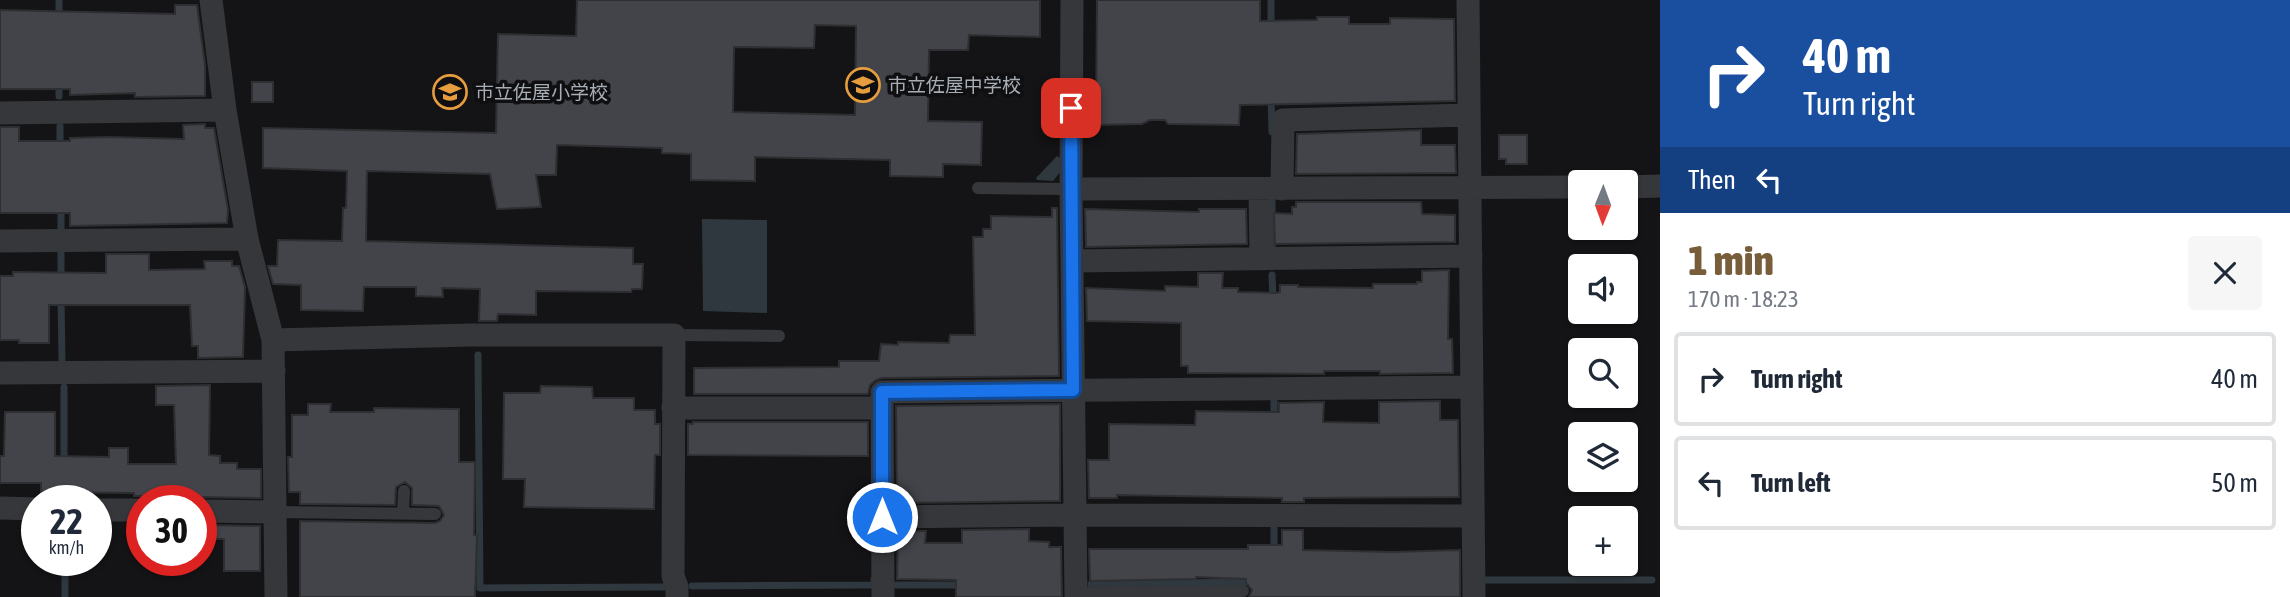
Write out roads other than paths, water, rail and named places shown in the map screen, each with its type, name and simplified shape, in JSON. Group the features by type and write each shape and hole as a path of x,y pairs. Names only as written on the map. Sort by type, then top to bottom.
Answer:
{"street":[{"path":"211,0 225,110 247,239 273,340 276,597"},
{"path":"1072,0 1071,189 1076,595"},
{"path":"1468,0 1474,597"},
{"path":"0,113 225,110"},
{"path":"1261,259 1283,120 1469,115"},
{"path":"1638,187 1659,186"},
{"path":"1071,189 1568,187"},
{"path":"0,241 247,239"},
{"path":"1072,261 1471,256"},
{"path":"273,340 471,335 674,335 673,576 677,597"},
{"path":"0,373 274,371"},
{"path":"883,597 882,392 1472,387"},
{"path":"674,408 882,408"},
{"path":"0,508 21,509"},
{"path":"217,511 275,512"},
{"path":"882,517 1473,516"}],"lane":[{"path":"978,188 1071,189"},
{"path":"674,335 779,336"},
{"path":"403,513 404,491"},
{"path":"275,512 435,513"},
{"path":"1076,595 1243,591"}],"waterway":[{"path":"1271,0 1271,27"},
{"path":"59,1 59,19"},
{"path":"59,80 59,96"},
{"path":"1271,95 1272,132"},
{"path":"60,126 60,148"},
{"path":"1272,201 1272,248"},
{"path":"61,205 61,229"},
{"path":"61,252 61,281"},
{"path":"1272,275 1273,301"},
{"path":"61,297 62,362"},
{"path":"478,355 480,588 664,587"},
{"path":"64,387 64,464"},
{"path":"1274,401 1274,420"},
{"path":"1274,528 1274,554"},
{"path":"65,576 65,597"},
{"path":"692,586 874,585 874,579"},
{"path":"1485,580 1652,580"},
{"path":"1091,584 1255,582"},
{"path":"896,585 964,585"}],"place":[{"name":"市立佐屋中学校","path":"863,85"},
{"name":"市立佐屋小学校","path":"450,92"}]}
